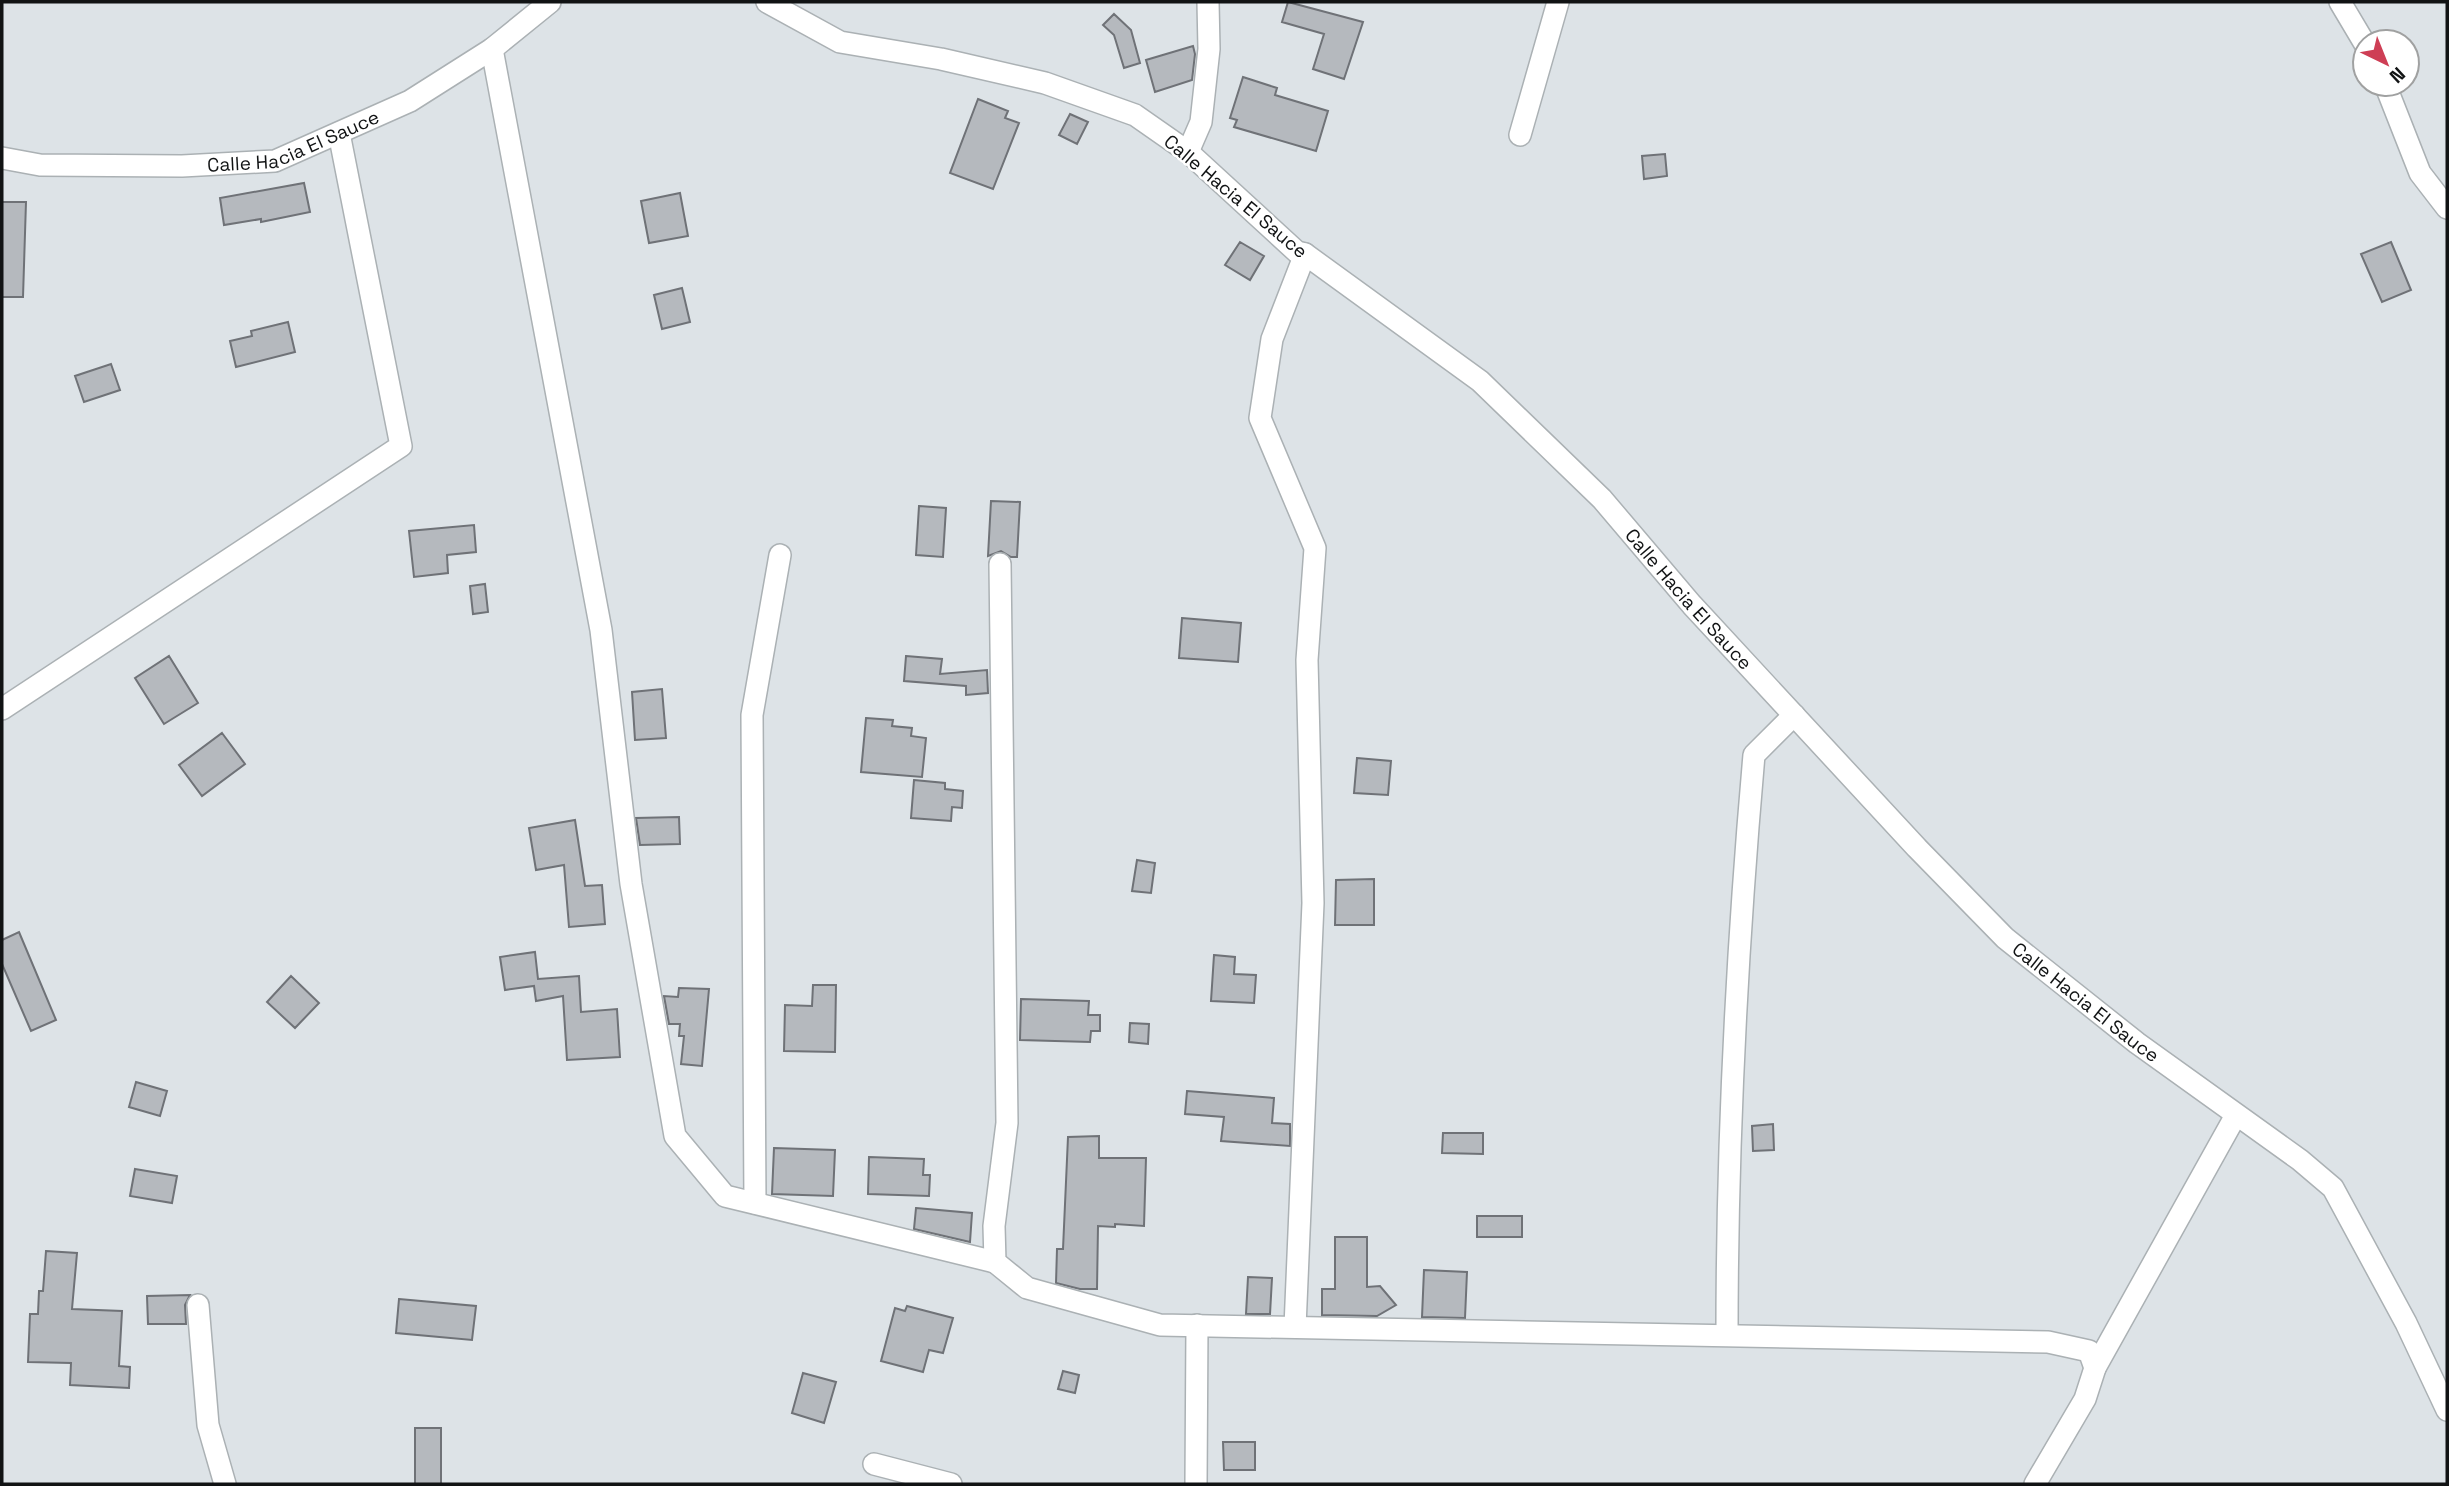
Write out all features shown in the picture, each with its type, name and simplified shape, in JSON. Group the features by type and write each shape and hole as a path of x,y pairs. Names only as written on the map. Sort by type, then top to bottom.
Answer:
{"street":[{"name":"Calle Hacia El Sauce","path":"2,158 40,165 182,166 275,161 410,101 492,49 550,2"},
{"path":"1188,152 1201,122 1209,49 1208,2"},
{"path":"1520,135 1558,2"},
{"path":"2340,2 2355,28"},
{"name":"Calle Hacia El Sauce","path":"776,4 840,42 941,59 1045,83 1135,115 1188,152 1297,252 1305,254 1480,381 1602,499 1692,605 1917,848 2005,938 2137,1043 2300,1160 2333,1188 2406,1323 2447,1410"},
{"path":"492,49 601,630 631,884 675,1136 725,1196 995,1262 1027,1288 1160,1325 2048,1342 2089,1351 2095,1368"},
{"path":"2391,98 2420,173 2447,208"},
{"path":"2,709 401,446 339,133"},
{"path":"1295,1326 1313,903 1307,660 1315,548 1260,418 1272,339 1305,254"},
{"path":"755,1203 752,715 780,555"},
{"path":"995,1262 994,1226 1007,1123 1000,564"},
{"path":"1727,1335 1727,1228 1742,901 1754,755 1794,715"},
{"path":"2035,1484 2085,1399 2095,1368 2236,1115"},
{"path":"198,1305 208,1425 225,1484"},
{"path":"1196,1484 1197,1325"},
{"path":"874,1464 951,1484"}],"building":[{"path":"1288,2 1363,22 1344,79 1313,69 1324,34 1282,22"},
{"path":"1114,14 1131,30 1140,63 1124,68 1114,35 1103,25"},
{"path":"1193,46 1195,54 1192,80 1155,92 1146,60"},
{"path":"1243,77 1277,88 1275,95 1328,111 1316,151 1234,127 1237,120 1230,118"},
{"path":"978,99 1008,111 1005,118 1019,123 993,189 950,173"},
{"path":"1070,114 1088,122 1077,144 1059,135"},
{"path":"1665,154 1667,176 1644,179 1642,156"},
{"path":"304,183 310,212 261,222 261,219 224,225 220,198"},
{"path":"680,193 688,236 649,243 641,201"},
{"path":"2,202 26,202 23,297 2,297"},
{"path":"1240,242 1264,256 1250,280 1225,265"},
{"path":"2391,242 2411,290 2382,302 2361,254"},
{"path":"682,288 690,322 662,329 654,295"},
{"path":"288,322 295,352 236,367 230,341 252,336 251,331"},
{"path":"111,364 120,390 84,402 75,376"},
{"path":"991,501 1020,502 1017,557 1011,557 1001,551 988,556"},
{"path":"919,506 946,508 943,557 916,555"},
{"path":"474,525 476,552 447,555 448,573 414,577 409,531"},
{"path":"485,584 488,612 473,614 470,586"},
{"path":"1182,618 1241,623 1238,662 1179,658"},
{"path":"169,656 198,703 164,724 135,678"},
{"path":"906,656 942,659 940,674 987,670 988,693 966,695 966,686 904,681"},
{"path":"662,689 666,738 635,740 632,692"},
{"path":"866,718 893,720 892,726 912,728 911,736 926,738 922,777 861,772"},
{"path":"222,733 245,764 202,796 179,765"},
{"path":"1357,758 1391,761 1388,795 1354,793"},
{"path":"914,780 945,783 945,789 963,791 962,808 952,807 951,821 911,818"},
{"path":"679,817 680,844 640,845 636,818"},
{"path":"575,820 585,886 602,885 605,924 569,927 564,865 536,870 529,828"},
{"path":"1137,860 1155,863 1151,893 1132,891"},
{"path":"1374,879 1374,925 1335,925 1336,880"},
{"path":"19,932 56,1020 31,1031 2,964 2,940"},
{"path":"535,952 538,979 579,976 581,1012 617,1009 620,1057 567,1060 563,996 536,1001 534,986 505,990 500,957"},
{"path":"1214,955 1235,957 1234,974 1256,975 1254,1003 1211,1001"},
{"path":"291,976 319,1003 295,1028 267,1002"},
{"path":"813,985 836,985 835,1052 784,1051 785,1005 812,1006"},
{"path":"679,988 709,989 702,1066 681,1064 684,1036 679,1036 680,1024 669,1024 664,996 678,997"},
{"path":"1021,999 1089,1001 1088,1015 1100,1015 1100,1031 1091,1031 1090,1042 1020,1040"},
{"path":"1130,1023 1149,1024 1148,1044 1129,1042"},
{"path":"136,1082 167,1091 160,1116 129,1107"},
{"path":"1187,1091 1274,1098 1272,1123 1290,1124 1290,1146 1221,1141 1224,1117 1185,1114"},
{"path":"1773,1124 1774,1150 1753,1151 1752,1126"},
{"path":"1443,1133 1483,1133 1483,1154 1442,1153"},
{"path":"1099,1136 1099,1158 1146,1158 1144,1226 1098,1226 1097,1289 1080,1289 1056,1283 1057,1249 1063,1249 1068,1137"},
{"path":"774,1148 835,1150 833,1196 772,1194"},
{"path":"869,1157 924,1159 923,1175 930,1175 929,1196 868,1194"},
{"path":"135,1169 177,1176 172,1203 130,1196"},
{"path":"916,1208 972,1213 970,1242 914,1229"},
{"path":"1477,1216 1522,1216 1522,1237 1477,1237"},
{"path":"1335,1237 1367,1237 1367,1287 1380,1286 1396,1305 1377,1316 1322,1315 1322,1289 1335,1289"},
{"path":"46,1251 77,1253 72,1309 122,1311 119,1366 130,1367 129,1388 70,1385 71,1363 28,1362 30,1314 38,1314"},
{"path":"1424,1270 1467,1272 1465,1318 1422,1317"},
{"path":"1248,1277 1272,1278 1270,1314 1246,1314"},
{"path":"190,1295 185,1305 186,1324 148,1324 147,1296"},
{"path":"399,1299 476,1306 472,1340 396,1333"},
{"path":"907,1306 953,1318 943,1353 929,1350 923,1372 881,1361 895,1308 905,1311"},
{"path":"1063,1371 1079,1375 1075,1393 1058,1389"},
{"path":"803,1373 836,1382 824,1423 792,1413"},
{"path":"415,1428 441,1428 441,1484 415,1484"},
{"path":"1223,1442 1255,1442 1255,1470 1224,1470"}]}
